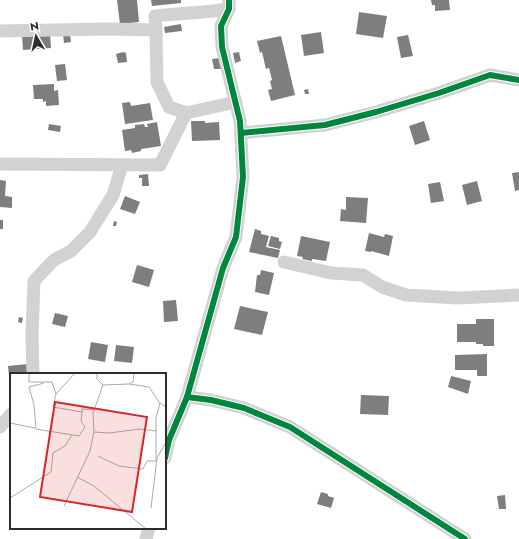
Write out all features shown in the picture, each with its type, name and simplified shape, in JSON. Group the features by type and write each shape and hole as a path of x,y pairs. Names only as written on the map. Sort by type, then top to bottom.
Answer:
{"street":[{"path":"229,4 203,13 182,12 155,16 157,82 169,107 186,113 236,102"},
{"path":"166,454 169,440 187,397 223,268 236,237 243,178 241,133 236,102 222,47 221,26 229,4"},
{"path":"0,30 156,30"},
{"path":"241,133 325,125 376,112 490,75 519,80"},
{"path":"0,164 160,165 186,113"},
{"path":"33,373 32,335 34,281 54,260 71,251 90,232 113,195 122,165"},
{"path":"284,262 331,273 363,275 382,287 406,295 458,298 519,295"},
{"path":"187,397 211,400 244,408 290,427 465,539"},
{"path":"0,427 10,415"},
{"path":"146,539 149,529"}],"building":[{"path":"117,0 137,0 139,22 120,24"},
{"path":"151,0 181,0 181,3 152,6"},
{"path":"431,0 449,0 450,10 435,11 435,5 432,5"},
{"path":"359,12 387,16 383,38 356,34"},
{"path":"181,24 182,31 165,33 164,27"},
{"path":"321,32 324,53 304,56 301,35"},
{"path":"70,33 71,42 64,43 63,34"},
{"path":"50,34 51,48 23,50 22,36"},
{"path":"408,35 413,56 401,58 397,37"},
{"path":"281,36 295,95 271,101 268,90 272,89 270,81 272,80 269,68 266,69 262,52 260,53 257,41"},
{"path":"123,52 126,53 127,62 118,63 116,54"},
{"path":"239,52 241,61 235,63 233,53"},
{"path":"220,58 222,69 214,69 212,59"},
{"path":"65,64 67,80 57,81 55,65"},
{"path":"54,84 54,91 58,90 59,105 46,106 46,101 43,102 43,99 34,99 33,85"},
{"path":"308,89 309,94 305,94 304,90"},
{"path":"130,102 131,106 150,103 153,120 125,124 122,103"},
{"path":"191,121 205,121 205,123 219,122 220,140 192,141"},
{"path":"424,121 430,140 415,145 409,126"},
{"path":"157,122 161,146 141,149 141,151 132,153 131,150 125,151 122,130 135,128 135,125 144,124 145,127 148,127 147,124"},
{"path":"49,124 61,126 60,132 48,130"},
{"path":"519,172 519,190 515,191 512,173"},
{"path":"148,174 149,186 142,186 142,178 139,178 139,175"},
{"path":"0,180 6,181 5,196 12,197 12,208 0,207"},
{"path":"477,181 482,201 467,205 462,185"},
{"path":"440,182 444,201 431,203 428,184"},
{"path":"125,196 140,202 135,214 120,209"},
{"path":"346,197 368,198 366,223 340,221 341,209 346,210"},
{"path":"0,220 3,220 3,229 0,229"},
{"path":"114,221 117,222 116,226 113,226"},
{"path":"255,229 261,231 261,234 269,236 266,247 280,250 278,258 249,252"},
{"path":"369,233 384,237 385,234 393,236 389,256 371,251 365,251"},
{"path":"271,236 279,238 279,241 282,242 280,249 268,246"},
{"path":"301,236 330,242 326,261 312,259 312,261 302,259 303,257 297,256"},
{"path":"137,265 154,270 149,287 132,282"},
{"path":"261,270 274,273 269,295 255,292 257,275 260,275"},
{"path":"176,300 178,321 164,322 163,301"},
{"path":"240,306 268,312 262,335 234,329"},
{"path":"55,313 68,316 65,327 52,324"},
{"path":"19,317 23,318 22,323 18,322"},
{"path":"476,319 494,319 494,346 483,346 483,344 476,344 476,342 457,342 457,324 476,324"},
{"path":"91,342 108,345 105,362 88,359"},
{"path":"116,345 134,347 132,363 114,361"},
{"path":"487,354 487,376 477,376 477,370 455,370 455,355"},
{"path":"28,364 29,373 10,373 10,385 8,366"},
{"path":"451,376 471,381 468,394 448,387"},
{"path":"361,395 389,396 388,415 360,414"},
{"path":"321,492 334,498 331,508 317,504"},
{"path":"505,495 506,509 499,509 497,496"}],"cycle path":[{"path":"166,454 169,440 187,397 223,268 236,237 243,177 240,121 222,47 221,26 229,9 229,0"},
{"path":"241,133 325,125 376,112 439,93 490,75 519,80"},
{"path":"187,397 211,400 244,408 290,427 465,539"}]}
